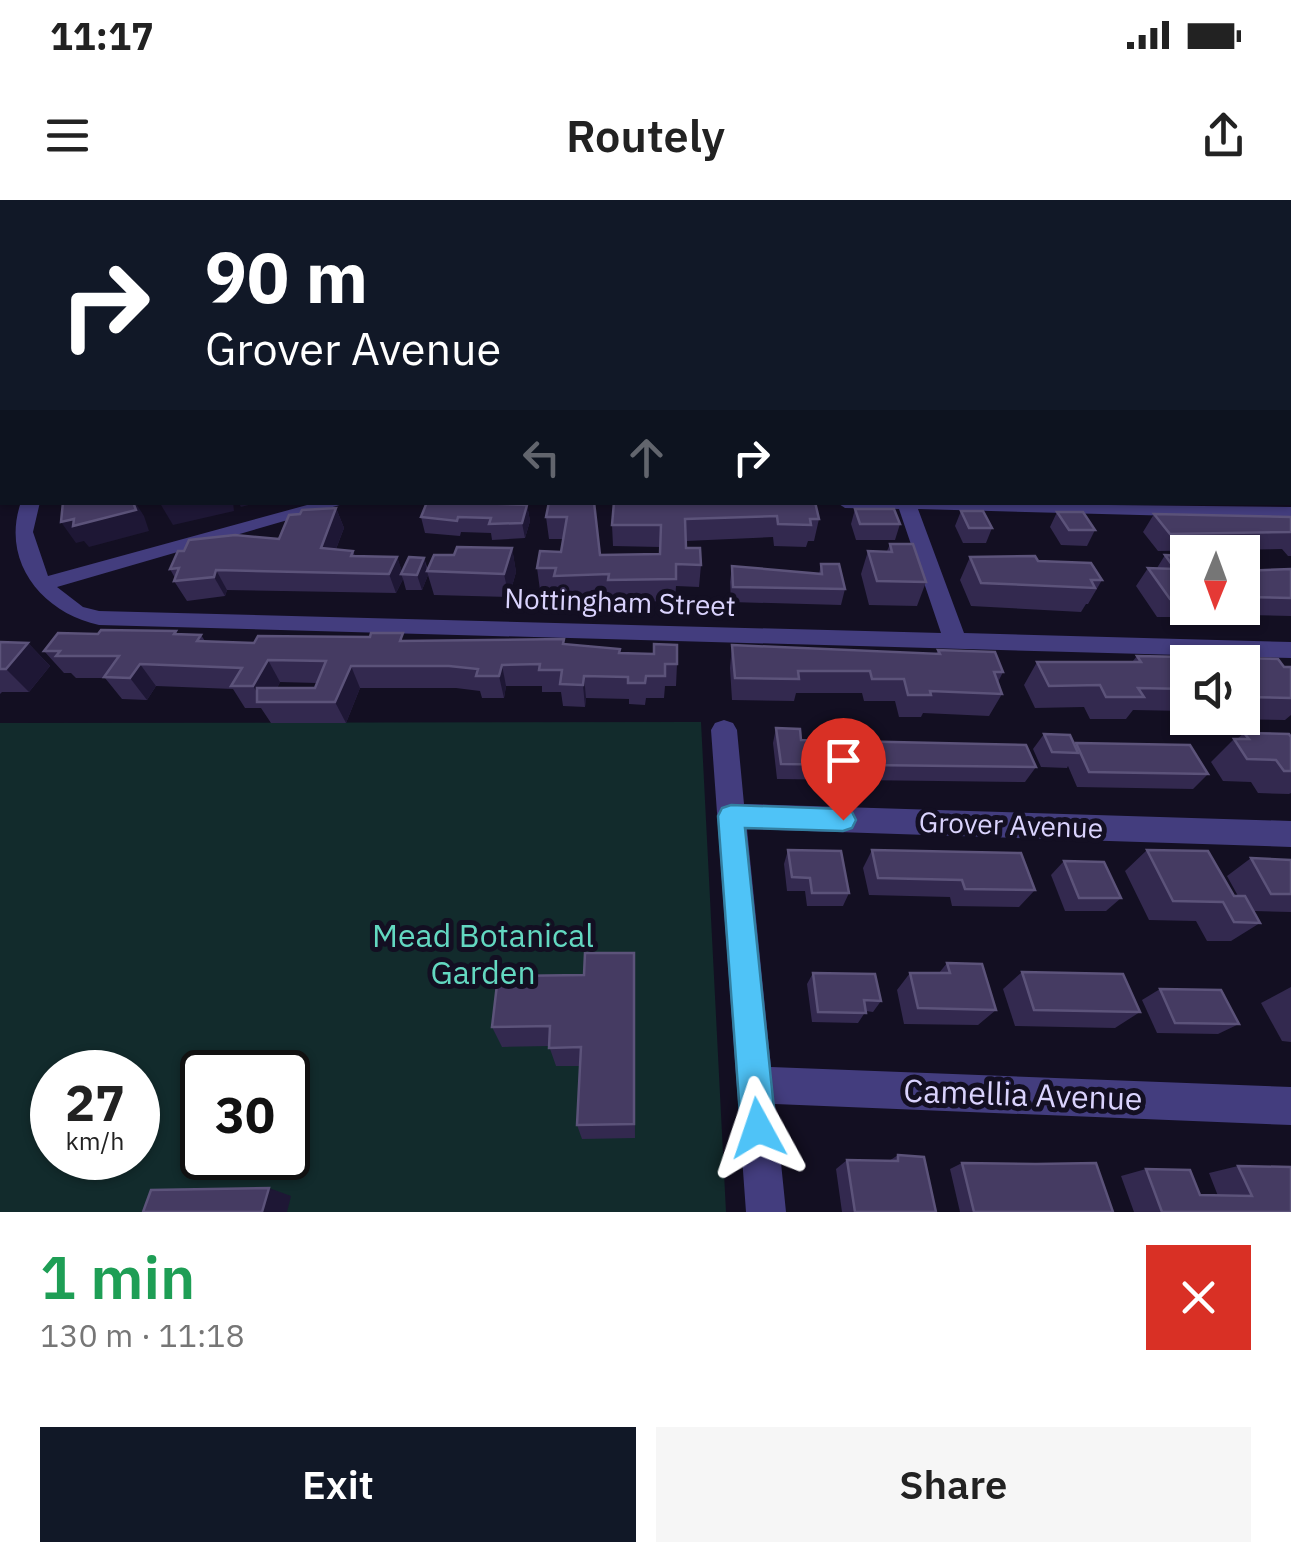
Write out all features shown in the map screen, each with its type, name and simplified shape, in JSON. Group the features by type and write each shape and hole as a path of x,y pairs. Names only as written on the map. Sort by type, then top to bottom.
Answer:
{"street":[{"path":"4,516 27,505"},
{"name":"Nottingham Street","path":"29,505 22,520 25,553 44,584 56,600 76,612 99,618 1291,650"},
{"path":"44,584 331,505"},
{"path":"907,505 956,641"},
{"path":"983,505 1291,513"},
{"path":"724,730 766,1212"},
{"name":"Grover Avenue","path":"731,816 1291,834"},
{"name":"Camellia Avenue","path":"754,1085 1291,1106"}],"green space":[{"name":"Mead Botanical Garden","path":"701,722 726,1212 0,1212 0,723"}],"building":[{"path":"63,505 134,505 136,510 73,526 74,519 61,522"},
{"path":"426,505 527,505 522,523 489,524 491,518 458,517 457,521 421,517"},
{"path":"548,505 594,505 600,555 660,554 661,525 612,525 614,505 816,505 819,519 810,519 811,525 778,524 777,516 685,519 686,548 700,548 701,565 676,564 676,579 608,580 609,574 554,576 556,568 537,568 540,551 561,552 567,517 546,517"},
{"path":"336,508 321,548 353,551 351,556 397,557 389,574 216,570 214,577 174,581 179,568 170,569 178,551 184,551 189,540 235,535 279,539 289,515 300,514 302,510"},
{"path":"855,509 894,509 900,524 860,524"},
{"path":"961,511 983,511 992,528 969,528"},
{"path":"1057,512 1083,512 1095,530 1069,530"},
{"path":"1154,514 1291,517 1291,532 1170,534"},
{"path":"890,544 913,544 926,582 877,581 868,551 892,552"},
{"path":"457,547 512,548 504,574 427,571 434,555 454,555"},
{"path":"1035,556 1038,561 1091,563 1102,580 1091,580 1095,588 981,583 970,557"},
{"path":"409,557 424,558 417,575 401,574"},
{"path":"821,564 839,564 845,589 733,587 732,566 822,574"},
{"path":"1148,568 1170,569 1170,599"},
{"path":"1291,569 1291,598 1260,597 1260,570"},
{"path":"101,630 176,631 174,634 201,635 197,641 254,643 258,636 370,637 371,633 403,633 400,641 564,639 563,644 654,654 654,644 677,645 677,664 665,664 665,676 646,676 645,683 628,683 628,677 584,676 583,685 560,684 562,670 539,670 540,664 502,665 499,676 476,676 478,669 449,666 351,666 335,702 257,702 257,688 315,688 326,661 268,660 253,686 231,686 242,668 140,664 130,678 104,677 119,656 56,656 60,651 44,651 58,633 98,634"},
{"path":"0,642 28,643 6,669 0,669"},
{"path":"732,645 940,654 938,650 995,652 1003,672 994,672 1002,694 930,691 931,695 908,695 904,679 872,679 870,671 798,671 799,679 735,678"},
{"path":"1137,656 1170,657 1170,689 1138,688 1144,697 1106,697 1100,685 1049,686 1037,662 1141,662"},
{"path":"1260,659 1278,659 1284,667 1291,667 1291,698 1260,697"},
{"path":"776,728 800,729 801,740 1026,745 1036,767 781,764"},
{"path":"1044,734 1070,735 1078,753 1052,752"},
{"path":"1289,734 1291,771 1284,771 1276,760 1247,759 1234,739 1249,739 1246,735"},
{"path":"1076,743 1190,745 1208,774 1089,772"},
{"path":"788,850 841,851 849,893 812,893 810,878 792,877"},
{"path":"872,850 1021,853 1035,890 965,889 962,880 878,878"},
{"path":"1147,850 1208,851 1234,896 1245,896 1260,923 1234,922 1223,902 1173,901"},
{"path":"1251,858 1291,860 1291,894 1271,894"},
{"path":"1064,861 1104,862 1121,898 1079,898"},
{"path":"585,953 634,953 634,1124 577,1125 581,1047 549,1048 550,1026 492,1027 498,976 584,975"},
{"path":"947,963 982,964 996,1010 918,1008 910,973 950,973"},
{"path":"1022,972 1123,974 1140,1012 1034,1010"},
{"path":"813,973 875,974 881,1001 864,1000 866,1013 818,1012"},
{"path":"1160,989 1221,990 1239,1024 1175,1023"},
{"path":"898,1155 924,1157 936,1212 855,1212 847,1160 898,1161"},
{"path":"962,1163 1096,1163 1113,1212 974,1212"},
{"path":"1238,1166 1291,1167 1291,1212 1162,1212 1146,1169 1190,1170 1200,1195 1252,1196"},
{"path":"269,1188 262,1212 143,1212 151,1190"}],"route":[{"path":"758,1128 731,816 843,820"}]}
